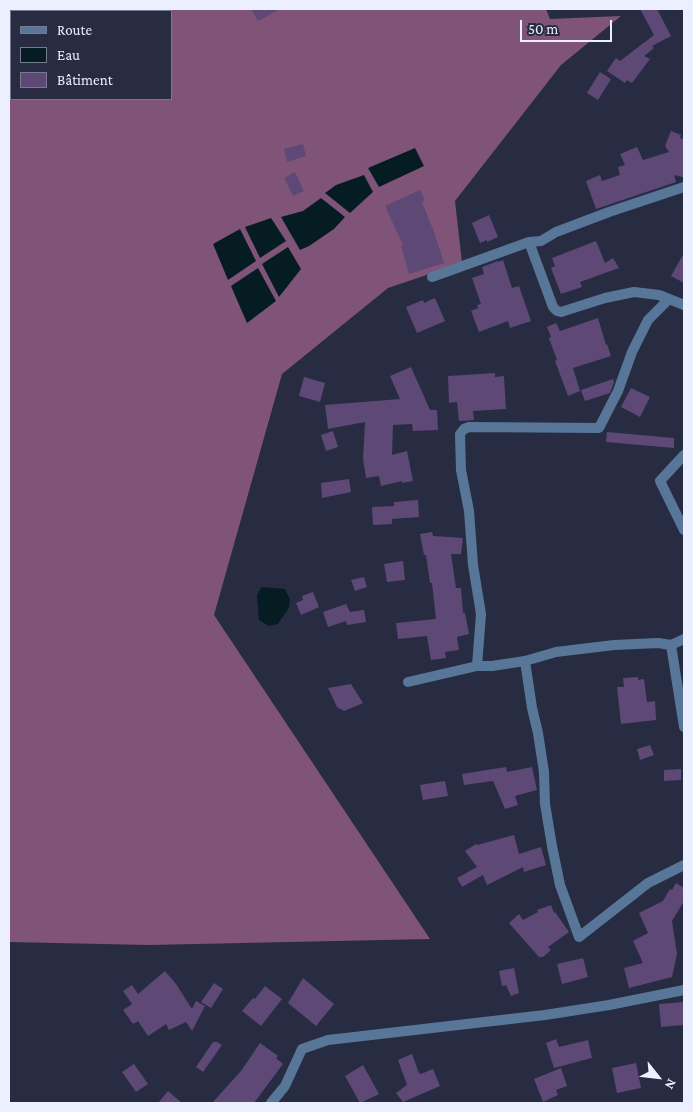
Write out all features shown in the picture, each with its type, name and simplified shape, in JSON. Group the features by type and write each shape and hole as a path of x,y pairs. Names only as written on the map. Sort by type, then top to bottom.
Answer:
{"street":[{"path":"432,277 528,242 541,241 556,232 684,187"},
{"path":"528,242 553,308 557,311 561,312 605,298 634,292 659,295 684,304"},
{"path":"478,666 481,614 473,565 469,511 461,470 460,434 469,427 599,428 618,391 632,352 648,320 669,299"},
{"path":"684,455 660,481 684,530"},
{"path":"408,682 478,666 525,661 556,652 614,645 658,643 671,645 684,639"},
{"path":"671,645 684,727"},
{"path":"525,661 544,772 545,804 552,846 560,885 579,937 648,883 684,865"},
{"path":"271,1103 285,1086 302,1049 328,1040 544,1015 609,1005 684,990"}],"shaded area":[{"path":"9,9 546,9 550,19 621,16 561,65 455,201 462,263 388,288 282,374 214,615 430,939 149,945 9,942"}],"water":[{"path":"415,148 424,166 379,187 368,168"},
{"path":"364,175 373,192 350,213 325,193 336,185"},
{"path":"321,198 345,217 334,229 300,250 281,217 303,211"},
{"path":"271,218 286,241 260,258 245,227"},
{"path":"240,229 256,261 228,280 213,244"},
{"path":"288,247 301,269 279,297 262,264"},
{"path":"258,268 276,301 247,323 231,286"},
{"path":"261,587 285,589 290,599 289,608 278,624 269,626 259,620 257,596"}],"building":[{"path":"251,9 280,9 258,21"},
{"path":"640,9 657,9 671,36 652,46 654,48 644,56 650,59 632,83 627,80 625,83 607,71 616,58 620,61 654,35"},
{"path":"600,72 611,79 598,100 587,93"},
{"path":"671,131 681,135 680,138 684,139 683,177 674,175 676,182 596,209 586,181 600,175 602,181 620,175 618,167 625,165 620,154 637,147 643,160 669,152 665,146"},
{"path":"303,144 306,156 287,162 284,149"},
{"path":"295,172 304,191 293,196 284,178"},
{"path":"420,190 425,201 422,202 444,263 409,274 401,245 403,245 385,206"},
{"path":"489,215 498,237 480,243 472,223"},
{"path":"596,241 605,263 613,258 619,268 580,282 582,287 561,294 551,268 555,266 552,258"},
{"path":"684,253 684,283 671,276"},
{"path":"503,260 512,288 519,286 531,321 510,328 508,321 479,332 471,311 478,308 477,305 481,304 472,278 484,274 482,267"},
{"path":"435,298 445,321 417,333 406,307 423,300 424,303"},
{"path":"598,318 611,356 573,368 580,391 568,396 555,361 557,360 547,327 556,323 560,331"},
{"path":"411,367 430,410 437,410 438,430 413,431 412,424 393,425 392,455 407,451 413,481 402,483 402,481 381,486 379,476 366,478 363,459 365,422 328,429 325,405 400,399 390,376"},
{"path":"495,373 495,377 504,376 506,409 473,411 474,420 459,421 457,402 449,403 448,376"},
{"path":"304,377 325,383 320,402 299,396"},
{"path":"613,379 614,382 610,393 585,401 581,390"},
{"path":"631,388 650,397 640,417 621,407"},
{"path":"333,431 338,447 326,451 321,435"},
{"path":"607,432 674,438 674,448 606,442"},
{"path":"349,479 351,492 322,498 321,483"},
{"path":"418,500 419,517 392,519 392,524 373,525 372,507 394,506 394,502"},
{"path":"432,532 433,536 463,538 461,554 451,554 456,588 461,588 463,613 465,613 469,634 457,637 459,650 445,652 446,658 431,660 427,636 398,639 396,623 436,619 432,583 430,583 426,555 424,555 420,534"},
{"path":"403,561 405,580 387,582 384,564"},
{"path":"364,577 367,587 355,591 351,580"},
{"path":"313,592 319,607 301,615 296,603 303,600 302,596"},
{"path":"346,604 350,612 364,610 366,622 347,625 346,621 328,627 323,612"},
{"path":"638,677 638,680 644,679 647,702 655,701 656,720 621,724 617,687 624,687 623,678"},
{"path":"351,684 363,703 344,711 337,707 328,688"},
{"path":"650,745 654,755 640,760 637,749"},
{"path":"506,767 507,772 532,767 537,790 515,796 518,805 505,809 493,781 464,785 462,774"},
{"path":"681,769 681,780 664,781 664,770"},
{"path":"445,781 448,796 423,800 420,785"},
{"path":"514,835 519,854 541,847 546,865 524,872 523,867 487,885 483,875 462,887 457,878 477,867 465,851 476,844"},
{"path":"676,883 684,888 684,901 672,921 677,954 672,977 629,988 624,968 643,963 633,941 648,933 639,913 663,901"},
{"path":"551,905 554,913 569,932 548,947 551,950 543,957 539,957 509,923 519,914 523,920 538,912 537,910"},
{"path":"583,958 588,977 562,984 557,964"},
{"path":"514,968 519,993 511,996 506,985 502,986 499,971"},
{"path":"165,971 192,1009 196,1001 205,1006 192,1031 186,1022 169,1030 166,1024 148,1036 138,1021 133,1024 123,1010 132,1004 123,991 132,985 138,994"},
{"path":"303,978 334,1004 316,1026 288,1003"},
{"path":"214,983 223,989 211,1008 201,1002"},
{"path":"265,986 282,999 261,1026 242,1011"},
{"path":"684,1002 684,1025 661,1027 659,1004"},
{"path":"556,1039 559,1047 588,1040 592,1058 554,1068 546,1043"},
{"path":"213,1042 222,1045 203,1072 196,1067"},
{"path":"260,1043 278,1056 276,1058 283,1064 254,1103 212,1103 241,1071"},
{"path":"412,1054 419,1073 421,1074 433,1069 440,1086 403,1102 396,1093 407,1085 398,1060"},
{"path":"636,1063 641,1088 617,1093 612,1068"},
{"path":"134,1064 148,1084 136,1092 122,1072"},
{"path":"363,1065 379,1094 360,1103 345,1076"},
{"path":"561,1068 567,1086 556,1090 558,1095 543,1102 534,1079"},
{"path":"168,1091 182,1103 158,1103"}]}
